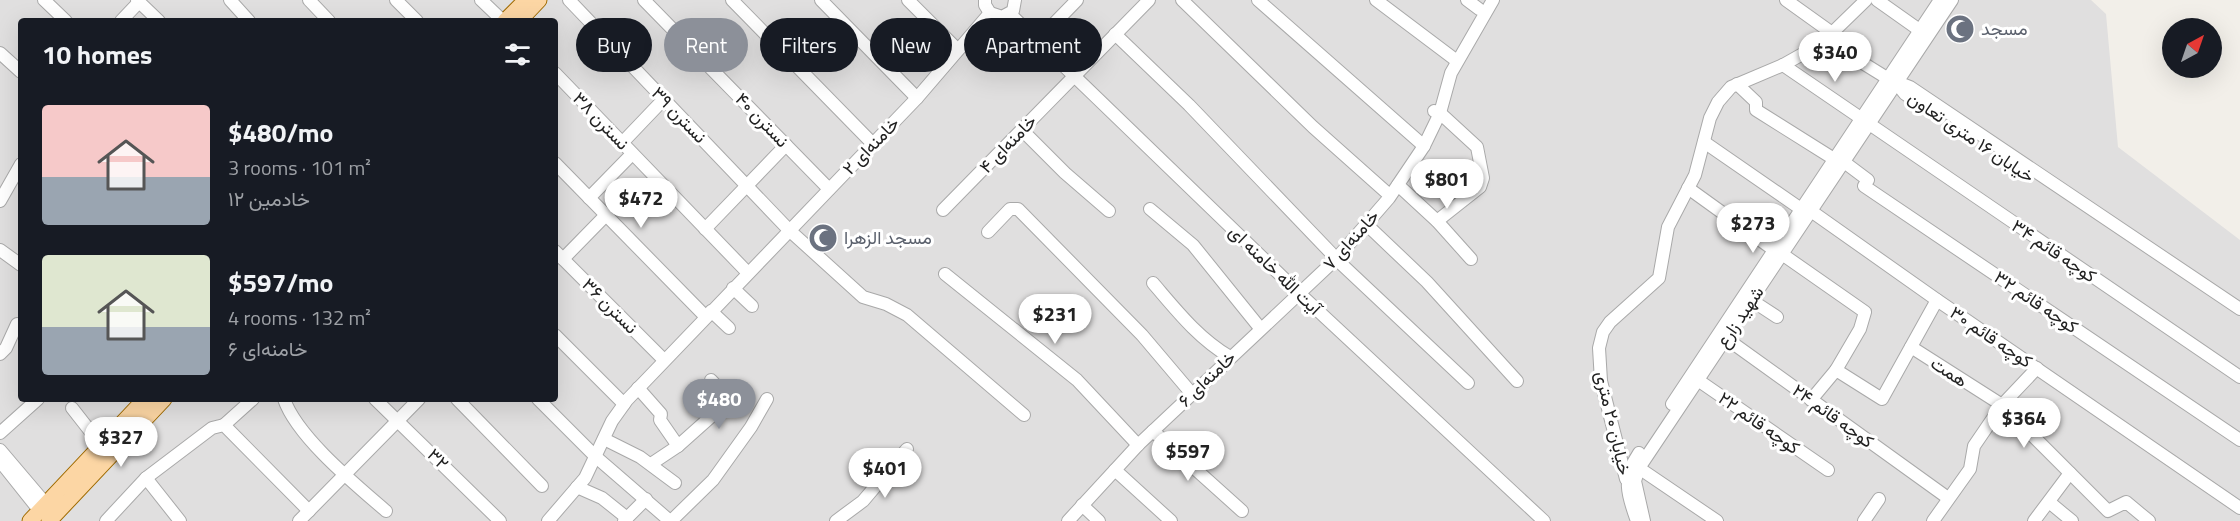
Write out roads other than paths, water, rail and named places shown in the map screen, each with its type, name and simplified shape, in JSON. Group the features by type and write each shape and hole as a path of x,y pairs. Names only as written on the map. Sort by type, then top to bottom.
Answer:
{"main road":[{"path":"507,18 526,0"},
{"path":"522,18 539,0"},
{"path":"43,514 101,445 142,402"},
{"path":"43,514 161,402"}],"street":[{"path":"44,0 63,18"},
{"path":"230,0 246,18"},
{"path":"309,0 326,18"},
{"path":"396,0 414,18"},
{"path":"482,0 501,18"},
{"name":"نسترن ۳۹","path":"569,0 789,230 863,297 886,304 907,315 1024,415"},
{"name":"نسترن ۴۰","path":"644,0 829,189"},
{"path":"732,0 873,144"},
{"path":"821,0 917,98"},
{"path":"908,0 958,50"},
{"path":"985,0 990,13 998,17 1010,14 1015,7 1015,0"},
{"path":"1059,18 1077,0"},
{"name":"خامنه‌ای ۴","path":"943,210 1149,0"},
{"path":"1182,0 1313,127 1386,192"},
{"path":"1258,0 1421,144"},
{"path":"1376,0 1454,59"},
{"path":"1467,0 1482,5"},
{"name":"خامنه‌ای ۷","path":"1454,59 1493,0"},
{"path":"1786,0 1828,36 1892,81"},
{"name":"خیابان ۲۰ متری","path":"1632,486 1601,381 1599,348 1603,332 1610,322 1659,278 1668,227 1695,175 1710,118 1718,102 1731,87 1782,65 1815,47 1866,0"},
{"path":"1877,0 1923,33"},
{"name":"شهید زارع","path":"1637,521 1632,486 1635,466 1892,81 1923,33 1940,0"},
{"name":"شهید زارع","path":"1923,33 1951,0"},
{"path":"124,18 138,1 156,18"},
{"name":"خامنه‌ای ۷","path":"1299,292 1366,224 1398,185 1437,112 1440,86 1482,5"},
{"name":"خامنه‌ای ۲","path":"548,521 585,478 612,422 624,404 917,98 990,13"},
{"name":"آیت الله خامنه ای","path":"1010,14 1014,18"},
{"path":"1115,34 1189,105 1333,256 1468,383"},
{"path":"0,53 18,69"},
{"name":"کوچه قائم ۳۴","path":"1782,65 2240,377"},
{"name":"آیت الله خامنه ای","path":"1069,72 1299,292 1544,521"},
{"name":"نسترن ۳۸","path":"558,77 748,273"},
{"name":"خیابان ۱۶ متری تعاون","path":"1892,81 1910,87 2240,309"},
{"name":"خیابان ۱۶ متری تعاون","path":"1892,81 1905,94 2240,318"},
{"path":"1737,84 1755,102 1756,110 1839,161"},
{"path":"622,143 664,99"},
{"path":"1437,112 1477,147 1483,178 1480,187 1437,221"},
{"path":"1022,130 1065,173 1108,211"},
{"name":"کوچه قائم ۳۰","path":"1704,142 2240,508"},
{"name":"خامنه‌ای ۷","path":"1333,256 1386,192 1421,144"},
{"path":"705,229 786,145"},
{"path":"589,198 632,154"},
{"name":"کوچه قائم ۳۲","path":"1839,161 1868,180 1864,186 2240,440"},
{"path":"558,166 708,314 729,328"},
{"path":"0,201 18,169"},
{"path":"1398,185 1437,221 1471,260"},
{"path":"1688,188 1865,312 1860,329 1836,370 1811,400"},
{"path":"988,232 1010,209 1018,209 1142,335 1192,394"},
{"path":"1150,210 1193,245 1260,328"},
{"path":"559,255 606,215"},
{"path":"1366,224 1427,282 1518,381"},
{"path":"0,251 18,263"},
{"name":"نسترن ۳۶","path":"559,255 664,360"},
{"path":"945,274 1077,380 1138,445"},
{"path":"1153,283 1197,333 1210,345 1230,357"},
{"path":"733,288 752,306"},
{"name":"خامنه‌ای ۶","path":"1068,521 1138,445 1299,292"},
{"path":"1748,297 1777,317"},
{"path":"1836,370 1882,399 1937,300"},
{"path":"0,354 6,348 17,324"},
{"name":"کوچه قائم ۲۴","path":"1722,335 1948,498"},
{"path":"558,338 624,404"},
{"name":"همت","path":"1911,347 2002,405 2108,511 2126,502 2149,521"},
{"path":"1933,521 1970,469 1974,446 2002,405 2037,368"},
{"name":"کوچه قائم ۲۲","path":"1694,378 1828,470"},
{"path":"651,464 678,446 727,401 726,396 711,380"},
{"path":"638,388 661,414 660,420 678,446"},
{"path":"541,402 596,457 670,521 713,480 751,427 767,399"},
{"path":"0,433 35,402"},
{"path":"106,521 146,478 212,428 224,425 250,402"},
{"path":"285,402 292,416 330,461 386,511"},
{"name":"۳۲","path":"378,402 500,521"},
{"path":"224,425 303,518 416,402"},
{"path":"460,402 542,486"},
{"path":"72,408 101,445"},
{"path":"1153,431 1242,511"},
{"path":"604,439 651,464 675,483"},
{"path":"836,521 863,501 907,449"},
{"path":"0,450 43,514"},
{"path":"0,460 43,514"},
{"path":"1635,466 1717,521"},
{"path":"1115,470 1170,521"},
{"path":"2034,521 2070,472"},
{"path":"146,478 180,521"},
{"name":"شهید زارع","path":"1632,486 1644,521"},
{"path":"577,487 602,498 626,519 646,499"},
{"path":"1864,521 1879,499"},
{"path":"2049,502 2072,521"},
{"path":"1082,505 1099,521"}],"place":[{"name":"مسجد","path":"1960,29"},
{"name":"مسجد الزهرا","path":"823,238"}]}
